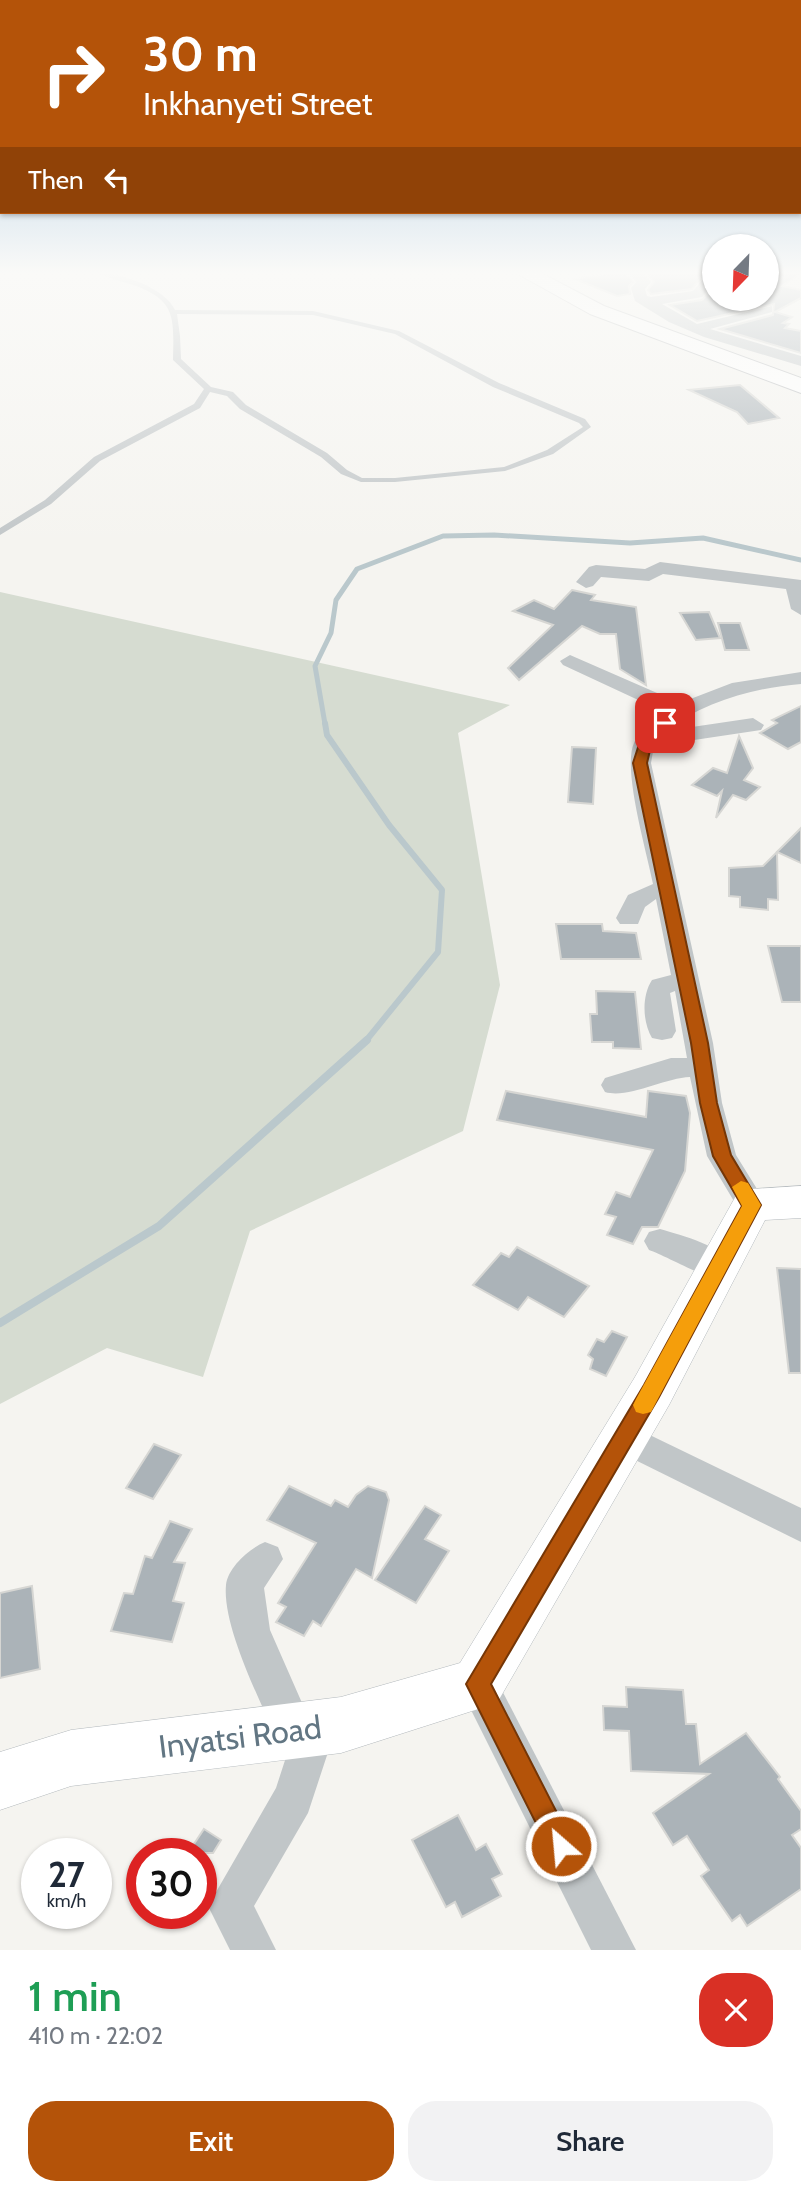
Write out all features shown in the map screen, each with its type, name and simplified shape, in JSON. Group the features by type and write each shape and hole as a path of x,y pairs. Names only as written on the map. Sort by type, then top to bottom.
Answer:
{"highway":[{"path":"742,364 801,386"},
{"path":"757,364 801,380"}],"street":[{"path":"586,582 596,571 649,575 660,568 794,584 801,610"},
{"path":"570,661 682,712"},
{"path":"752,1205 722,1156 640,763 645,741 682,712 734,687 801,678"},
{"path":"645,741 753,725"},
{"path":"629,918 631,908 637,900 649,891 666,888"},
{"path":"662,1031 657,993 661,986 686,980"},
{"path":"615,1085 671,1068 703,1067"},
{"path":"752,1205 801,1202"},
{"path":"614,1950 478,1684 625,1438 752,1205"},
{"path":"660,1241 684,1249 718,1267"},
{"path":"625,1438 801,1525"},
{"path":"254,1950 230,1906 293,1798 304,1729 250,1630 245,1584 265,1559"},
{"name":"Inyatsi Road","path":"0,1782 71,1758 341,1725 478,1684"}],"lane":[{"path":"181,364 208,389 230,394 243,407 324,455 344,472 361,480 395,480 505,469 550,452 587,427 582,421 496,384 458,364"},
{"path":"0,532 48,502 97,459 197,407 208,389"}],"shaded area":[{"path":"0,592 510,705 458,733 500,985 463,1131 250,1231 203,1377 107,1348 0,1404"}],"building":[{"path":"740,385 779,418 748,424 737,412 689,390"},
{"path":"572,590 595,595 591,600 636,607 646,685 620,669 616,634 600,634 582,626 519,680 508,668 553,625 513,611 534,600 554,609"},
{"path":"709,612 720,638 696,640 680,613"},
{"path":"718,623 740,623 749,650 725,650"},
{"path":"801,706 801,742 788,749 760,733 777,723 772,720"},
{"path":"739,736 753,768 744,780 760,787 746,800 733,795 716,818 722,791 717,796 692,785 713,768 727,773"},
{"path":"572,747 596,748 593,804 568,802"},
{"path":"801,828 801,863 777,852"},
{"path":"777,852 778,900 768,899 768,910 740,907 740,897 729,896 729,868 763,866"},
{"path":"556,924 602,924 603,931 636,933 641,959 561,959"},
{"path":"768,946 801,946 801,1002 782,1002"},
{"path":"596,991 635,992 641,1049 613,1048 613,1042 592,1042 590,1014 597,1014"},
{"path":"506,1091 646,1117 648,1091 686,1096 690,1113 685,1171 658,1227 642,1227 633,1244 607,1235 616,1217 605,1214 616,1192 630,1197 653,1150 497,1120"},
{"path":"517,1247 589,1286 564,1317 528,1297 518,1310 473,1285 501,1253 509,1257"},
{"path":"777,1268 801,1269 801,1373 789,1373"},
{"path":"612,1331 627,1337 606,1376 590,1369 593,1359 588,1355 597,1339 604,1342"},
{"path":"154,1444 181,1455 153,1499 126,1488"},
{"path":"289,1486 331,1506 335,1500 348,1507 356,1495 368,1486 386,1492 389,1500 372,1578 356,1569 321,1626 313,1621 304,1636 276,1622 286,1607 278,1603 316,1543 267,1520"},
{"path":"425,1506 441,1515 425,1539 449,1551 416,1603 375,1580"},
{"path":"170,1521 192,1529 174,1562 185,1563 173,1601 184,1603 172,1642 111,1631 124,1593 133,1594 145,1556 152,1558"},
{"path":"32,1586 40,1669 0,1678 0,1593"},
{"path":"626,1687 683,1690 686,1724 696,1724 700,1764 746,1733 780,1777 778,1779 801,1811 801,1829 792,1835 801,1848 801,1889 747,1926 740,1915 732,1921 701,1876 709,1870 687,1836 673,1845 653,1813 709,1774 631,1771 629,1731 604,1730 603,1706 627,1707"},
{"path":"458,1815 476,1850 486,1844 502,1874 492,1879 501,1896 462,1917 455,1902 446,1907 412,1840"},
{"path":"204,1829 221,1840 217,1846 217,1838 198,1838"}],"waterway":[{"path":"325,724 315,666 331,633 336,600 357,569 443,536 494,535 630,543 703,538 801,560"},
{"path":"325,723 327,735 389,825 442,890 438,952 366,1041"},
{"path":"0,1323 159,1226 366,1041"}],"slow traffic":[{"path":"643,1405 752,1205 741,1187"}],"route":[{"path":"561,1846 478,1684 652,1391 752,1205 722,1156 708,1103 699,1043 640,763 645,741 665,723"}]}
